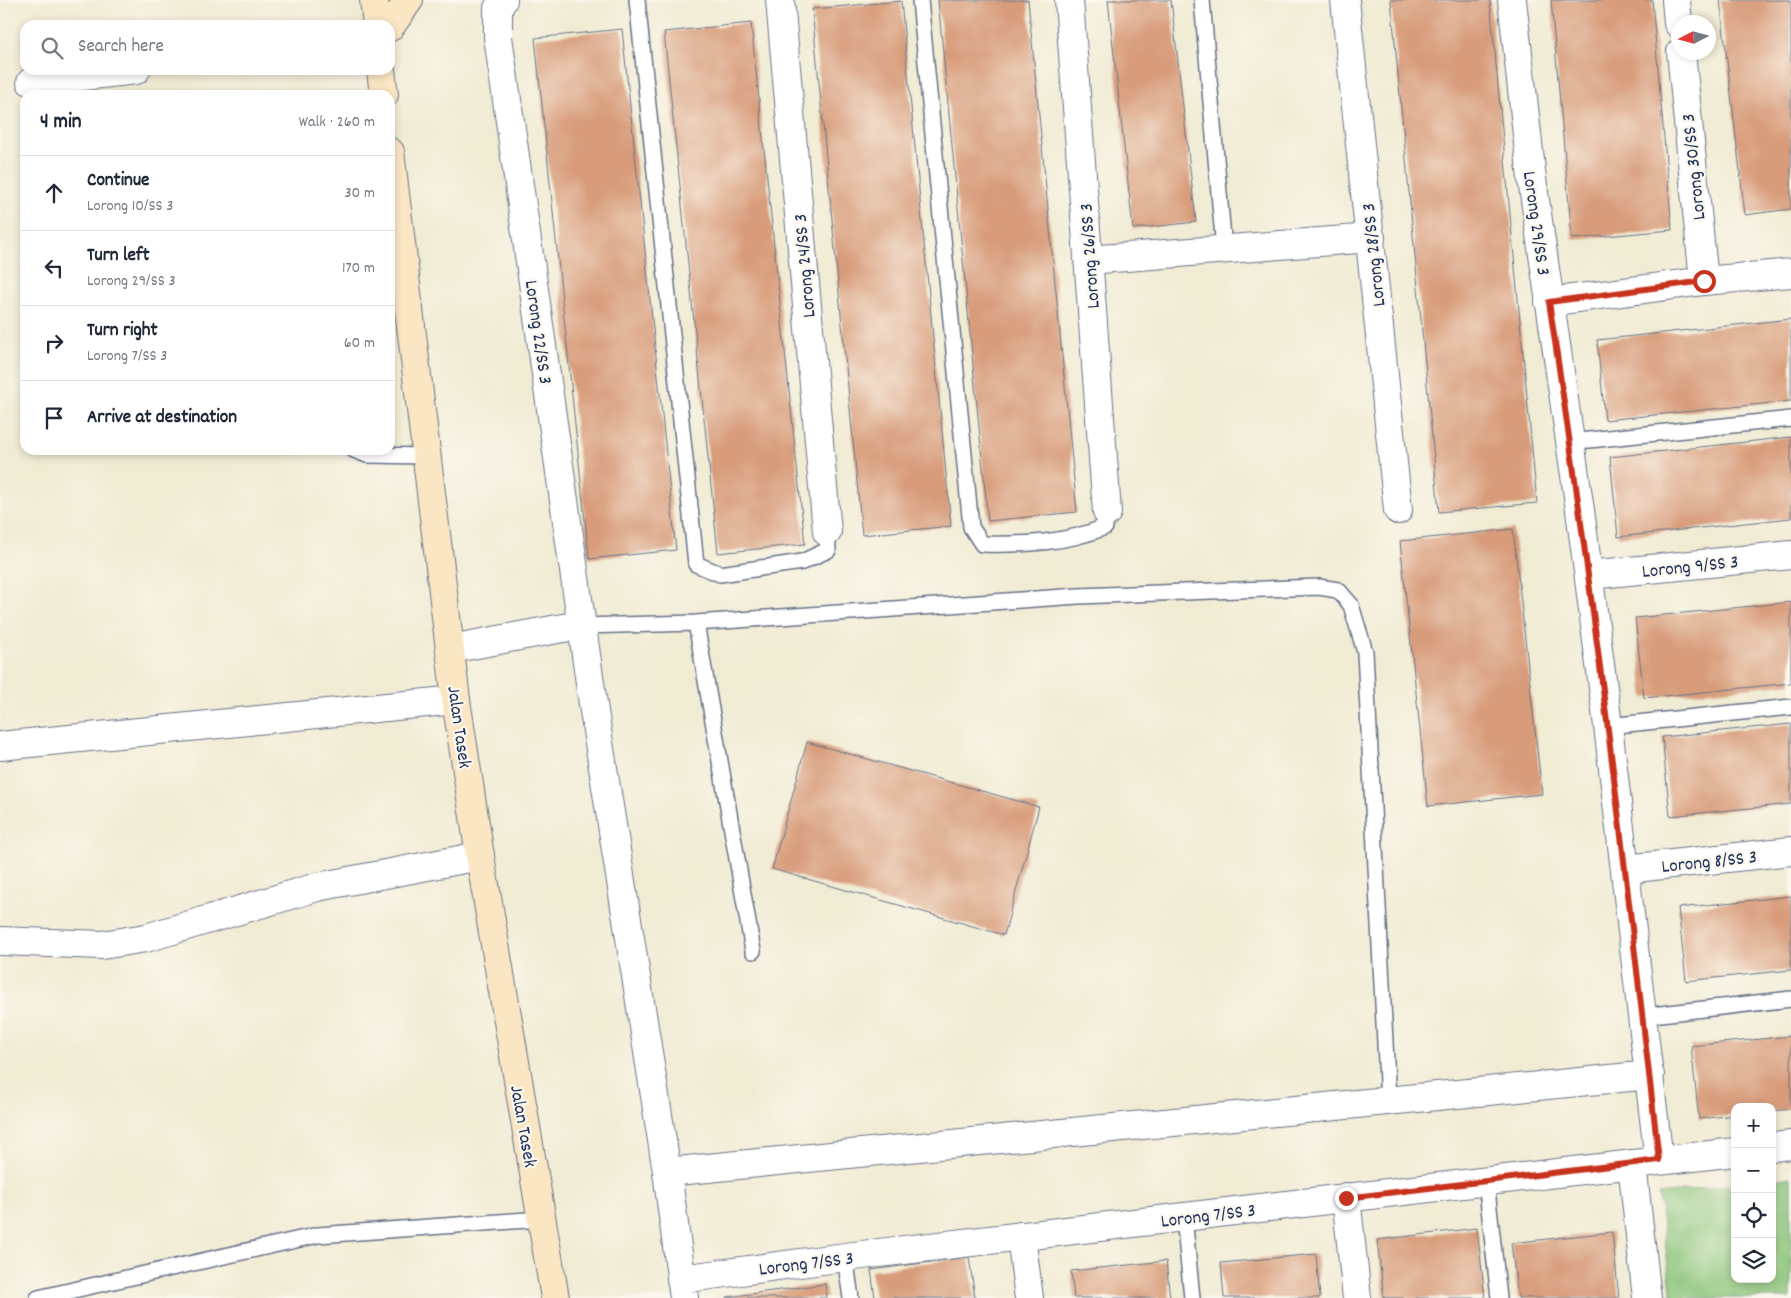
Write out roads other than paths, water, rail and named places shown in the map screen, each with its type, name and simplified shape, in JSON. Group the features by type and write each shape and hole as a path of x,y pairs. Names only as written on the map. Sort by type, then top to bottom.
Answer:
{"main road":[{"path":"374,0 376,20"},
{"path":"395,20 409,0"},
{"path":"382,75 383,90"},
{"name":"Jalan Tasek","path":"395,192 456,700 480,856 555,1298"}],"street":[{"name":"Lorong 22/SS 3","path":"503,0 498,8 498,37 581,626 666,1172 682,1289"},
{"name":"Lorong 24/SS 3","path":"780,0 827,532"},
{"name":"Lorong 26/SS 3","path":"1069,0 1107,512"},
{"name":"Lorong 28/SS 3","path":"1345,0 1398,510"},
{"name":"Lorong 29/SS 3","path":"1512,0 1532,179 1589,575 1626,869 1659,1160"},
{"path":"1676,0 1677,15"},
{"name":"Lorong 30/SS 3","path":"1682,60 1704,281"},
{"path":"31,82 92,75"},
{"path":"1088,260 1371,238"},
{"path":"1549,302 1704,281 1791,273"},
{"name":"Lorong 9/SS 3","path":"1589,575 1791,555"},
{"path":"450,649 581,626"},
{"path":"0,746 456,700"},
{"name":"Lorong 8/SS 3","path":"1626,869 1791,851"},
{"path":"0,941 102,945 146,938 317,887 480,856"},
{"path":"666,1172 1650,1075"},
{"path":"1776,1147 1791,1145"},
{"name":"Lorong 7/SS 3","path":"682,1289 845,1257 1731,1152"},
{"path":"1632,1164 1647,1298"},
{"path":"1346,1198 1357,1298"},
{"path":"1021,1236 1029,1298"}],"lane":[{"path":"637,0 696,564 720,574 802,562 828,550 827,532"},
{"path":"920,0 971,527 982,544 1005,545 1052,541 1087,535 1105,527 1107,512"},
{"path":"1202,0 1224,249"},
{"path":"1570,442 1791,419"},
{"path":"367,455 428,456"},
{"path":"581,626 696,624 1078,596 1319,586 1338,590 1351,605 1365,652 1388,1101"},
{"path":"696,624 753,950"},
{"path":"1608,726 1791,707"},
{"path":"1643,1016 1791,1000"},
{"path":"1486,1181 1499,1298"},
{"path":"1184,1217 1192,1298"},
{"path":"38,1298 318,1235 541,1219"},
{"path":"845,1257 851,1298"}]}
